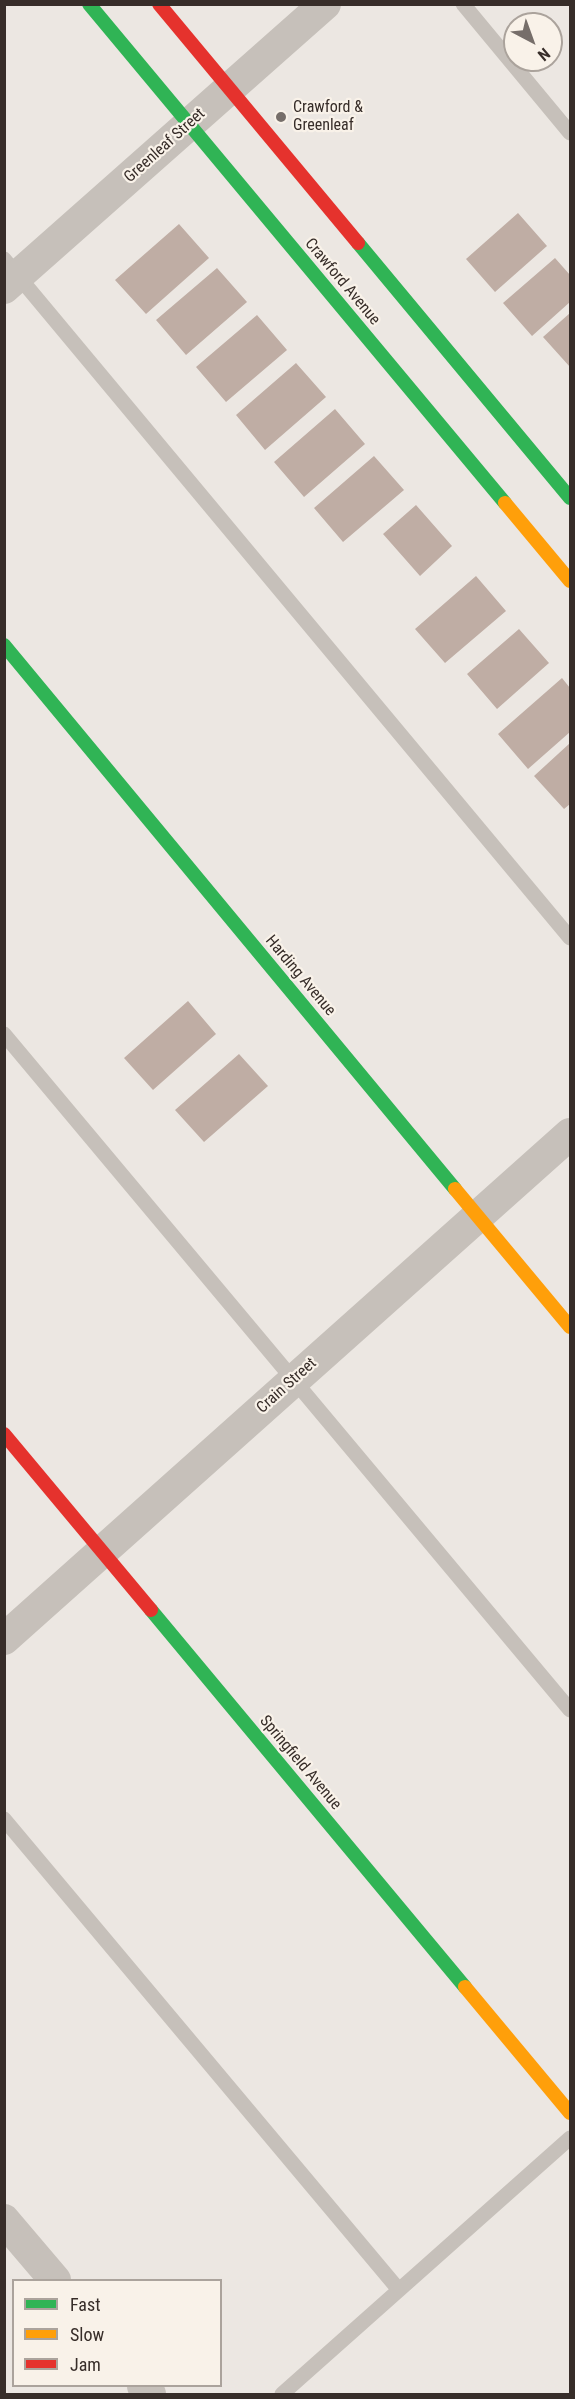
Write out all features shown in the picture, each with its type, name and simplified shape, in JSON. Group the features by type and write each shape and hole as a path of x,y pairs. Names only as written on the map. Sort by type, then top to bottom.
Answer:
{"street":[{"name":"Crawford Avenue","path":"89,4 570,581"},
{"path":"159,4 570,498"},
{"name":"Greenleaf Street","path":"9,275 189,124 325,4"},
{"name":"Harding Avenue","path":"4,645 570,1327"},
{"name":"Crain Street","path":"4,1639 570,1134"},
{"name":"Springfield Avenue","path":"4,1434 570,2113"},
{"path":"4,2220 54,2279"}],"lane":[{"path":"463,4 570,133"},
{"path":"9,275 570,938"},
{"path":"4,1034 570,1710"},
{"path":"4,1819 399,2290"},
{"path":"282,2394 570,2138"}],"building":[{"path":"518,213 547,246 495,292 466,259"},
{"path":"179,224 209,258 146,314 115,280"},
{"path":"555,258 570,275 570,302 532,336 503,303"},
{"path":"217,268 247,302 186,355 156,320"},
{"path":"570,313 570,367 543,337"},
{"path":"257,315 287,350 226,402 196,367"},
{"path":"296,363 326,397 265,450 236,415"},
{"path":"335,409 365,444 304,497 274,462"},
{"path":"374,456 404,490 343,542 314,508"},
{"path":"416,505 452,546 420,576 383,534"},
{"path":"476,576 506,611 445,663 415,629"},
{"path":"519,629 549,663 497,709 467,674"},
{"path":"562,678 570,688 570,732 528,769 498,734"},
{"path":"570,743 570,804 564,809 534,776"},
{"path":"188,1001 216,1034 153,1090 124,1058"},
{"path":"239,1054 268,1086 204,1142 175,1110"}],"traffic: fast":[{"path":"89,4 505,503"},
{"path":"358,243 570,498"},
{"path":"4,645 455,1189"},
{"path":"151,1610 465,1987"}],"traffic: slow":[{"path":"505,503 570,581"},
{"path":"455,1189 570,1327"},
{"path":"465,1987 570,2113"}],"traffic: jam":[{"path":"159,4 358,243"},
{"path":"4,1434 151,1610"}],"place":[{"name":"Crawford & Greenleaf","path":"281,117"}]}
